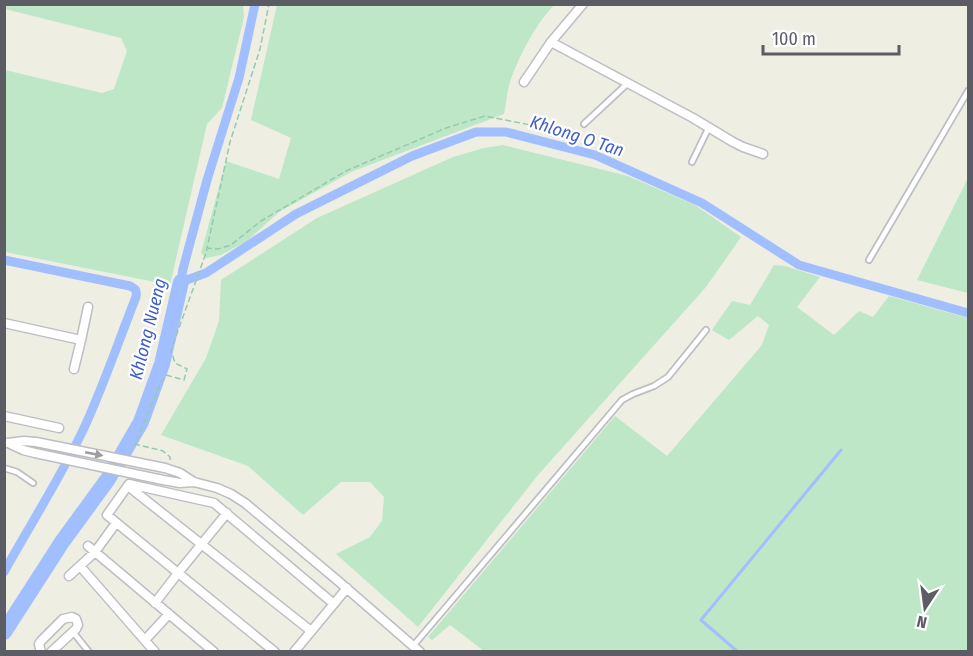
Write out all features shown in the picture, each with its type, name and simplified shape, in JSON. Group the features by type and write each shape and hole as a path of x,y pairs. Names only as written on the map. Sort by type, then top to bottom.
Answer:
{"street":[{"path":"524,82 551,42 583,4"},
{"path":"551,42 743,147 763,154"},
{"path":"74,369 88,307"},
{"path":"4,323 81,340"},
{"path":"4,416 59,428"},
{"path":"6,443 36,442 168,469 194,482 217,488 238,499 417,649"},
{"path":"6,443 35,453 163,480 180,483 194,482"},
{"path":"275,651 107,514 129,484 214,503 334,604"},
{"path":"128,486 311,631"},
{"path":"155,603 227,513"},
{"path":"69,576 116,522"},
{"path":"92,549 214,651"},
{"path":"80,566 155,651"},
{"path":"294,651 347,588"},
{"path":"145,640 169,614"},
{"path":"40,651 40,640 63,619 72,617 78,626 52,651"}],"lane":[{"path":"584,124 628,83"},
{"path":"869,260 969,91"},
{"path":"692,162 709,127"},
{"path":"417,649 622,400 668,378 706,330"},
{"path":"4,468 16,472 33,483"},
{"path":"73,632 89,651"}],"path":[{"path":"168,469 170,457 163,451 135,444 161,381 166,375 184,380 187,369 175,363 171,350 206,253 230,142 260,49 269,4"},
{"path":"206,248 218,249 231,245 261,221 346,171 446,128 485,116 546,128"}],"green space":[{"path":"277,4 554,5 534,31 518,62 509,86 504,114 351,172 279,212 247,241 221,255 206,258 201,253 226,161 279,179 291,138 251,120"},
{"path":"4,5 243,5 244,17 222,108 207,124 170,285 5,252 5,70 102,93 114,89 127,51 121,38 5,9"},
{"path":"503,145 628,176 695,205 741,237 706,287 538,475 418,627 336,554 370,537 382,521 384,497 370,482 341,482 303,515 248,466 161,435 206,358 219,321 221,280 317,218 453,157"},
{"path":"968,178 968,293 917,280"},
{"path":"774,265 785,266 820,277 797,307 834,335 859,311 873,317 889,296 968,318 968,651 484,651 450,625 432,640 428,637 615,416 667,456 762,345 769,325 758,316 729,340 712,330 732,301 750,305"}],"waterway":[{"name":"Khlong Nueng","path":"181,282 207,180 239,78 255,4"},
{"name":"Khlong O Tan","path":"181,282 206,273 296,214 412,156 476,132 506,132 595,155 702,203 799,265 968,313"},
{"path":"4,260 130,286 135,289 136,293 85,426 56,482 4,572"},
{"name":"Khlong Nueng","path":"4,632 62,542 108,479 141,422 162,364 181,282"},
{"path":"738,652 701,620 841,450"}]}
